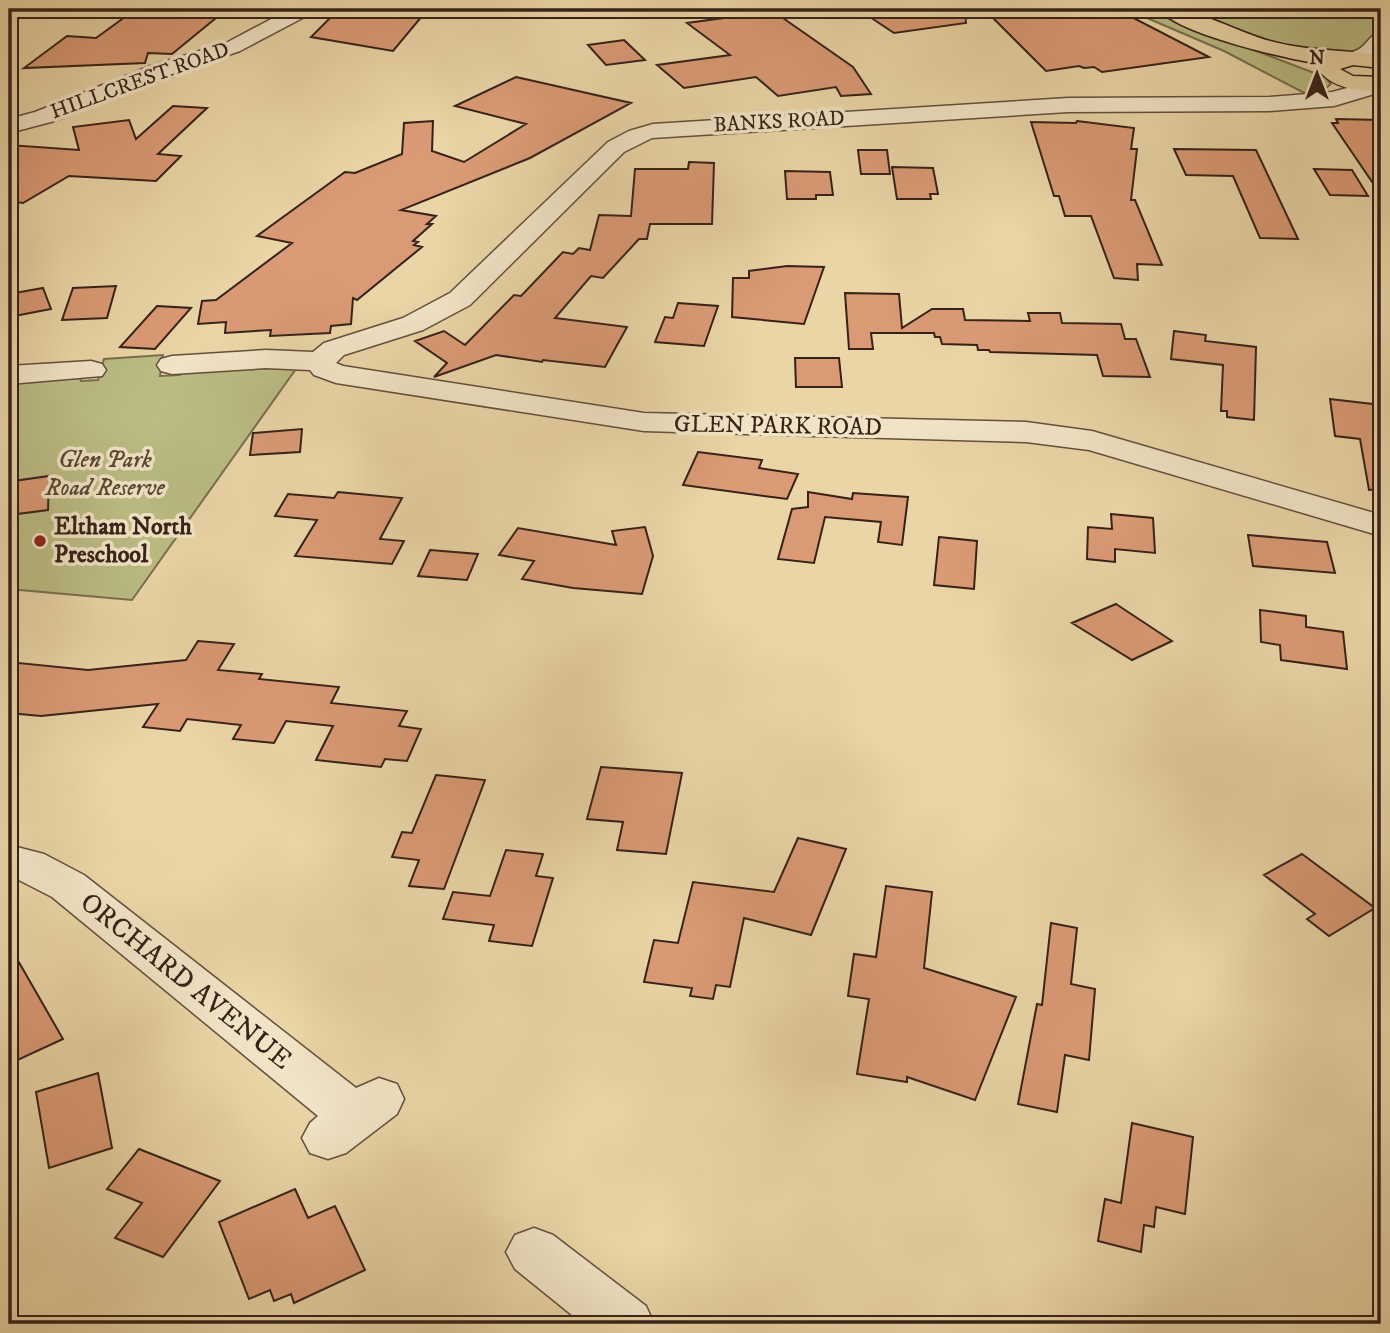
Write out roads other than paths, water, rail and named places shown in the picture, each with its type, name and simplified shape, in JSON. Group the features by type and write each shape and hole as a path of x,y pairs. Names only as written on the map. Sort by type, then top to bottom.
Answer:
{"main road":[{"path":"1169,9 1246,43 1342,67 1354,82 1381,77"}],"street":[{"name":"HILLCREST ROAD","path":"9,126 43,117 161,70 233,47 305,9"},
{"path":"1317,100 1336,86 1342,67 1368,53 1381,37"},
{"name":"BANKS ROAD","path":"320,361 334,349 413,324 460,299 615,148 630,138 647,133 677,128 1051,106 1223,106 1335,99 1381,77"},
{"name":"GLEN PARK ROAD","path":"171,365 266,359 320,361 325,369 336,373 644,422 1026,432 1070,437 1115,447 1381,526"},
{"path":"9,375 91,370"},
{"name":"ORCHARD AVENUE","path":"9,860 28,865 68,886 354,1118"},
{"path":"532,1254 626,1324"}],"place":[{"name":"Eltham North Preschool","path":"40,541"}],"park label":[{"name":"Glen Park Road Reserve","path":"105,474"}]}
